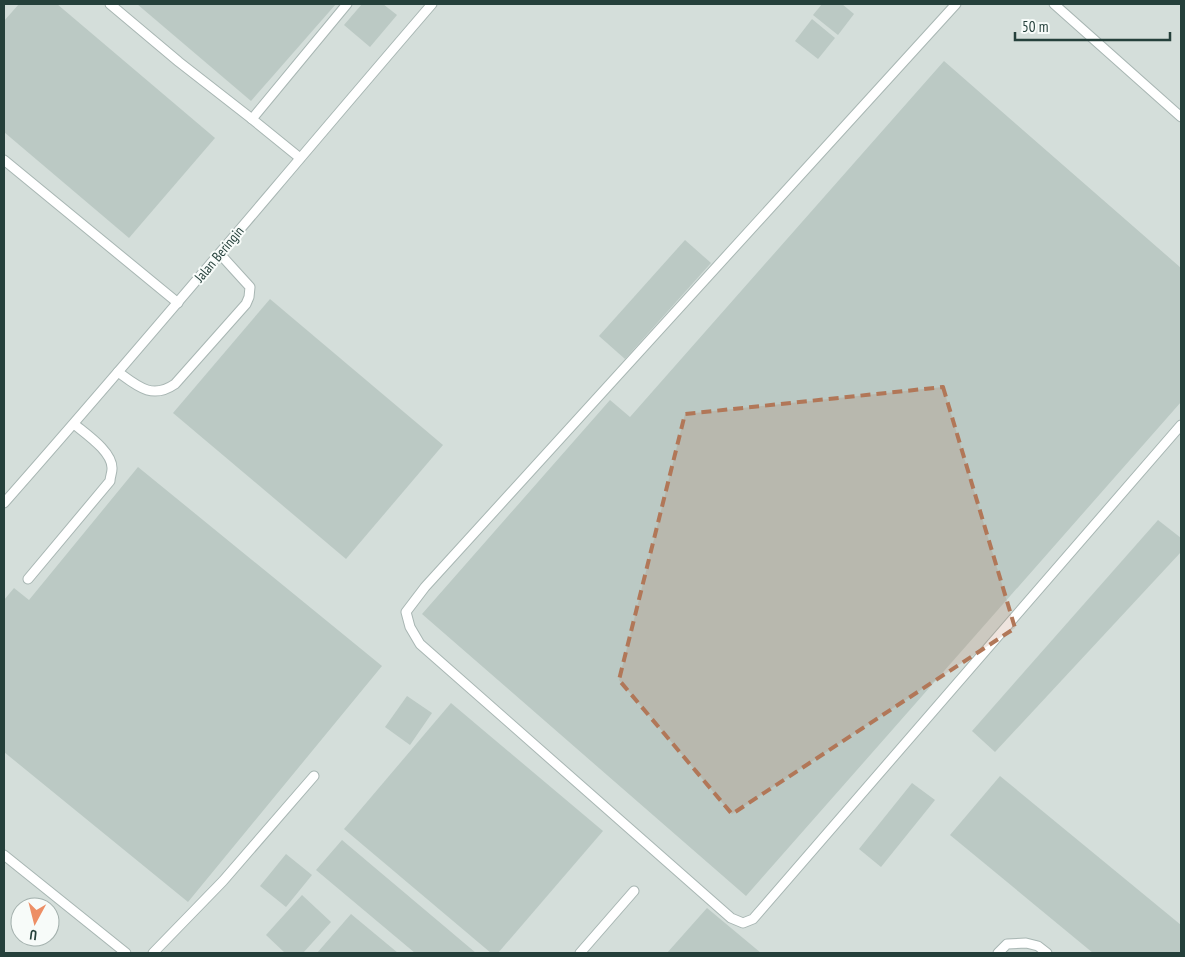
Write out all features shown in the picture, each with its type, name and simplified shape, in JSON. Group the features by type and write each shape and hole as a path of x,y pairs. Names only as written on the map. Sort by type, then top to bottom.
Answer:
{"lane":[{"path":"252,119 347,4"},
{"name":"Jalan Beringin","path":"4,502 74,424 432,4"},
{"path":"956,4 425,587 406,612 410,627 420,644 731,918 743,923 753,919 1181,425"},
{"path":"1054,4 1181,117"},
{"path":"115,5 179,62 300,158"},
{"path":"4,160 178,302"},
{"path":"118,372 139,388 154,392 166,390 175,384 246,304 250,287 220,254"},
{"path":"28,579 110,481 112,468 108,456 96,442 74,424"},
{"path":"153,953 223,881 314,776"},
{"path":"4,855 126,953"},
{"path":"580,953 634,891"},
{"path":"998,953 1007,944 1026,943 1038,946 1047,953"}],"highlighted area":[{"path":"943,387 1015,628 732,814 619,680 685,414"}],"shaded area":[{"path":"4,4 1181,4 1181,953 4,953"}],"building":[{"path":"19,4 57,4 215,138 129,238 4,132 4,21"},
{"path":"137,4 336,4 251,101"},
{"path":"362,4 383,4 397,15 370,47 344,25"},
{"path":"822,4 842,4 854,14 838,35 813,15"},
{"path":"812,19 835,38 818,59 795,41"},
{"path":"944,61 1181,268 1181,402 746,896 422,614 610,400 630,417"},
{"path":"685,240 711,263 625,359 599,336"},
{"path":"270,299 443,445 346,559 173,413"},
{"path":"138,467 382,666 188,902 4,752 4,600 14,588 29,600"},
{"path":"1158,520 1181,538 1181,552 995,752 972,731"},
{"path":"407,696 432,713 410,745 385,727"},
{"path":"451,703 603,831 498,953 491,953 344,829"},
{"path":"1000,776 1181,925 1181,953 1093,953 950,835"},
{"path":"912,783 935,800 881,867 859,849"},
{"path":"342,840 476,953 415,953 316,870"},
{"path":"286,854 312,875 286,907 260,886"},
{"path":"302,895 331,922 303,953 285,953 266,935"},
{"path":"707,908 761,953 667,953"},
{"path":"351,914 398,953 317,953"}]}
